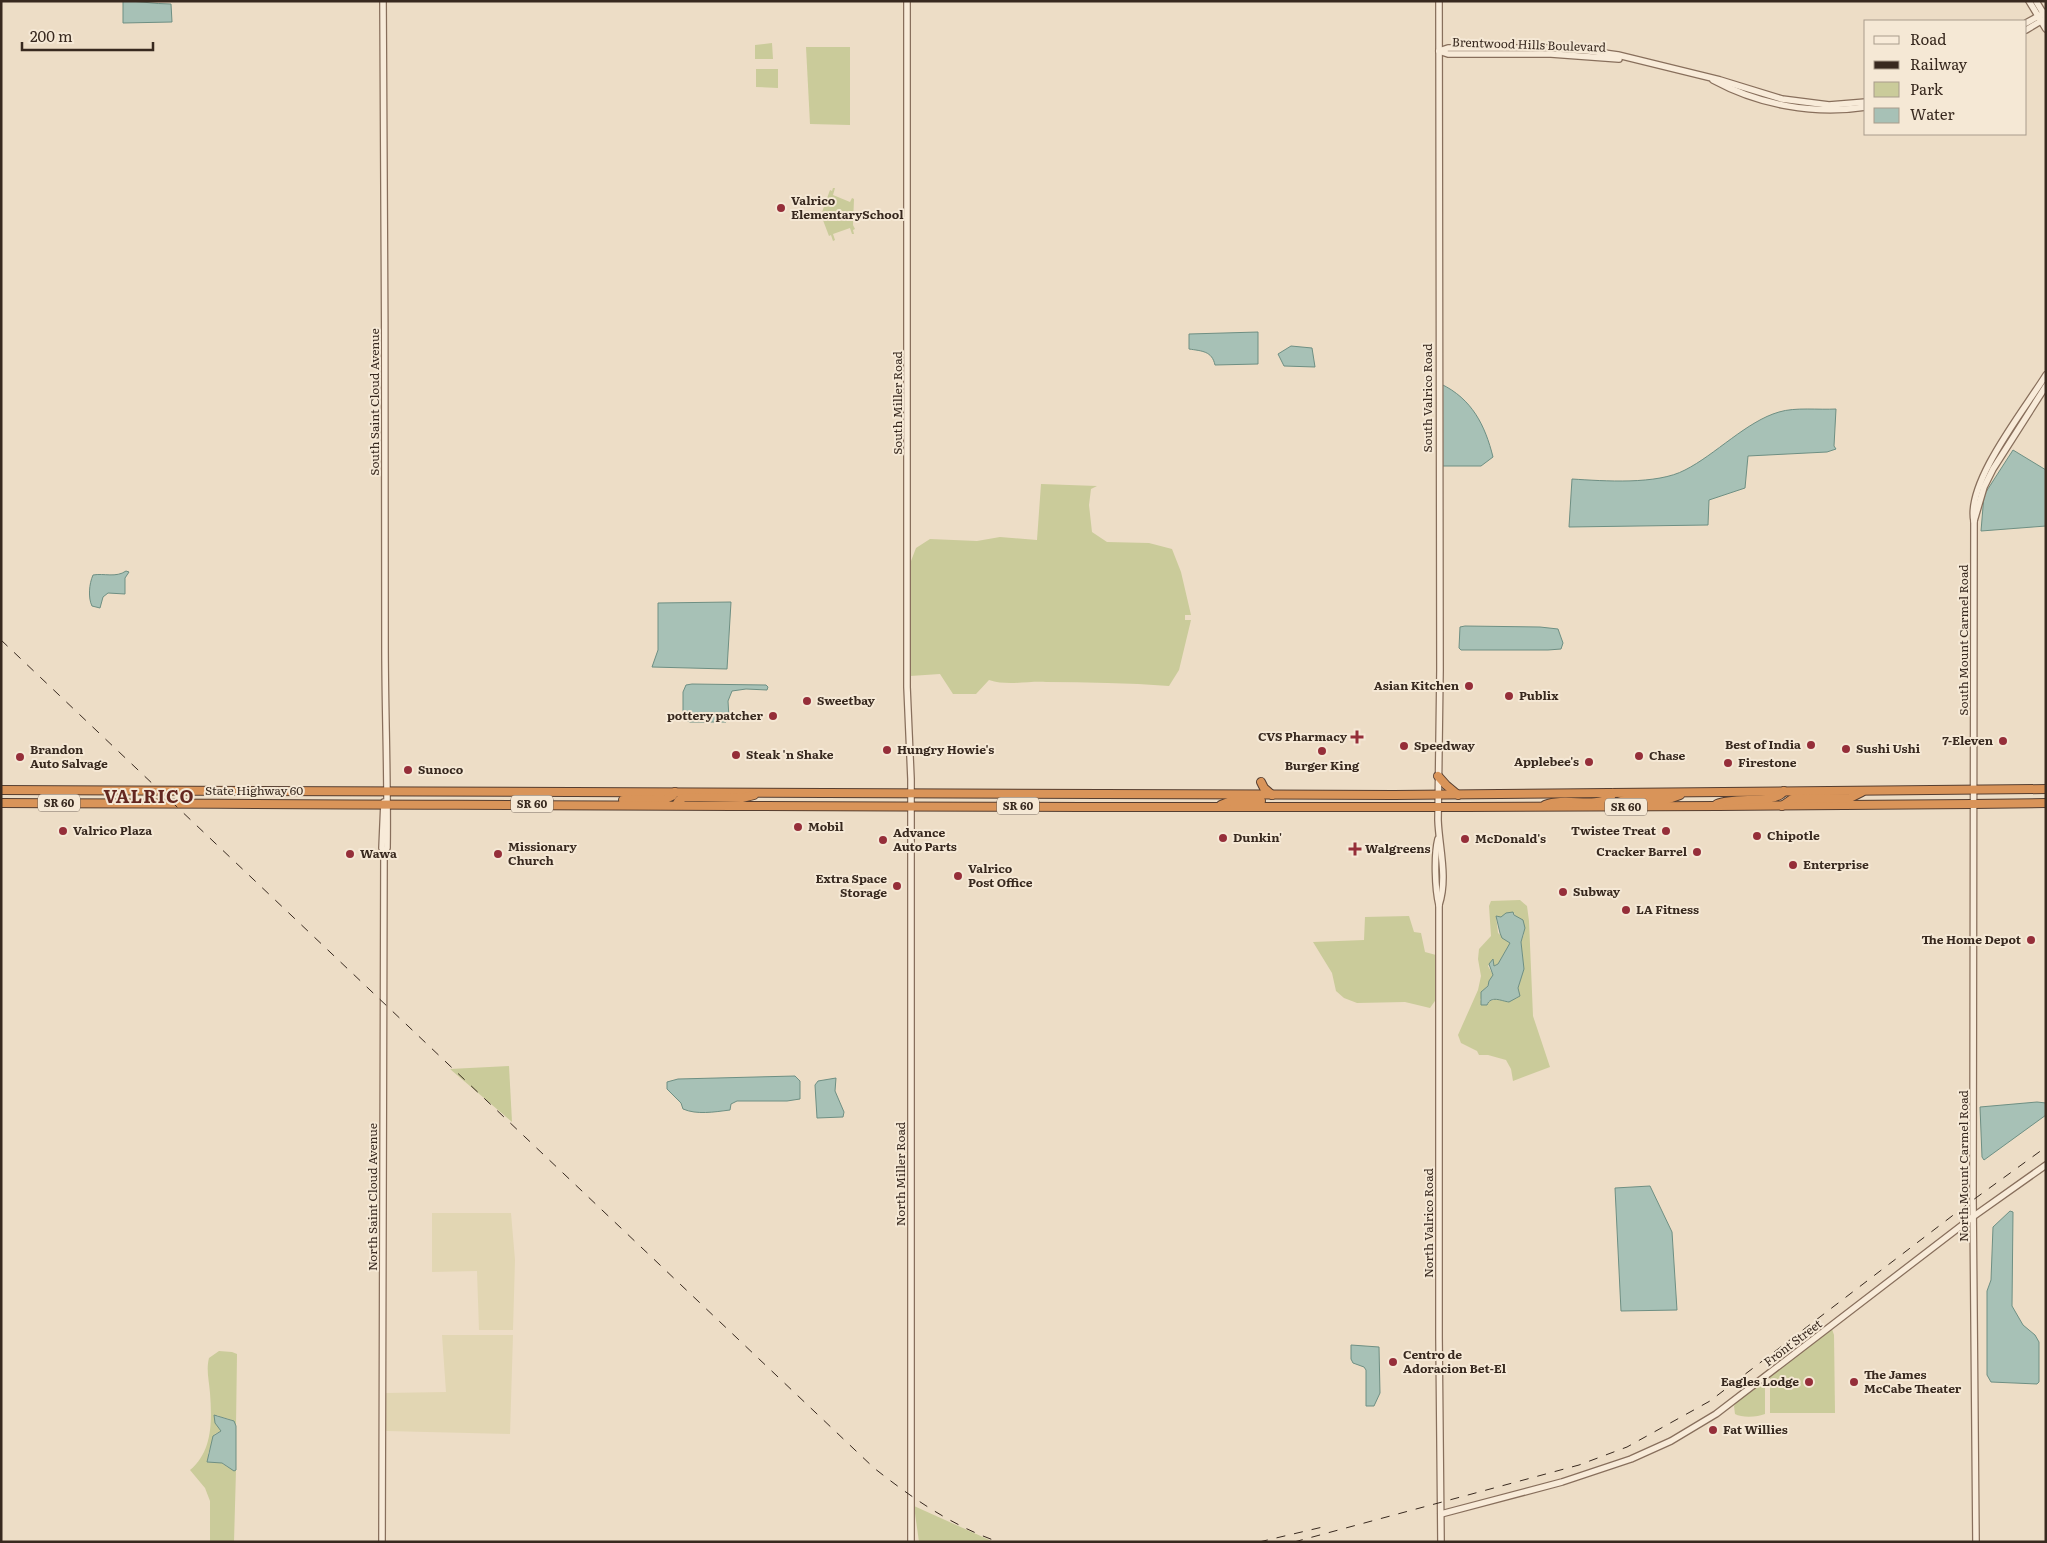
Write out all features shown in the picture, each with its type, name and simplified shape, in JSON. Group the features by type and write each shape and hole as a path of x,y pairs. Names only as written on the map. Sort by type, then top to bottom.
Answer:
{"highway":[{"path":"1438,776 1458,795"},
{"path":"1261,782 1264,788 1272,795"},
{"name":"SR 60","path":"1,790 1458,795 2046,789"},
{"path":"1782,806 1792,798 1850,798 1864,790"},
{"path":"1713,806 1733,800 1773,799 1780,796 1784,791"},
{"path":"591,804 636,799 666,799 675,792"},
{"path":"676,805 679,800 685,797 742,798 763,792"},
{"path":"1613,807 1619,800 1666,800 1686,792"},
{"path":"1060,793 1060,806"},
{"path":"1538,808 1562,801 1603,801 1610,798 1613,793"},
{"path":"1217,807 1231,802 1261,801"},
{"name":"State Highway 60","path":"1,802 385,804"},
{"name":"SR 60","path":"385,804 1538,808 2046,803"}],"street":[{"name":"South Saint Cloud Avenue","path":"383,1 386,266 385,804"},
{"name":"South Miller Road","path":"907,1 908,687 911,739 911,805"},
{"name":"South Valrico Road","path":"1438,795 1439,1"},
{"path":"2029,1 2043,16"},
{"path":"2036,1 2043,16 2046,30"},
{"path":"2027,23 2043,16"},
{"path":"2027,29 2043,16"},
{"name":"Brentwood Hills Boulevard","path":"1439,51 1448,54 1556,54 1627,58 1720,80 1768,96 1798,102 1829,105 1864,102"},
{"name":"Brentwood Hills Boulevard","path":"1709,78 1750,96 1789,106 1826,110 1864,107"},
{"name":"South Mount Carmel Road","path":"1974,789 1973,514 1975,499 1984,474 1996,451 2046,375"},
{"name":"South Mount Carmel Road","path":"1974,521 1984,487 1993,469 2046,386"},
{"name":"North Mount Carmel Road","path":"1974,789 1976,1542"},
{"name":"North Valrico Road","path":"1438,795 1438,839 1436,848 1437,896 1439,905 1441,1542"},
{"name":"North Saint Cloud Avenue","path":"382,1542 385,804"},
{"name":"North Miller Road","path":"911,805 911,1542"},
{"name":"Front Street","path":"1441,1514 1590,1474 1632,1459 1671,1441 1716,1414 1974,1216 2046,1165"}],"shaded area":[{"path":"432,1213 511,1213 515,1260 513,1330 479,1330 477,1271 432,1272"},
{"path":"442,1335 513,1335 510,1434 386,1431 385,1393 446,1392"}],"green space":[{"path":"772,43 773,59 755,59 755,45"},
{"path":"806,47 850,47 850,125 810,124"},
{"path":"756,69 778,69 778,88 756,87"},
{"path":"835,188 833,195 850,202 852,198 854,199 853,225 855,229 853,230 854,234 852,234 850,228 833,234 835,240 833,241 831,235 829,236 821,215 830,190 832,191"},
{"path":"1041,484 1097,486 1091,489 1089,505 1092,532 1107,542 1149,543 1172,549 1181,572 1191,615 1185,615 1185,620 1191,620 1179,670 1169,686 1092,682 1010,683 989,680 976,694 953,694 940,674 910,676 911,561 916,548 930,539 977,541 1000,537 1037,540"},
{"path":"1520,900 1527,906 1533,1016 1550,1067 1513,1081 1511,1069 1506,1060 1488,1055 1479,1055 1477,1051 1461,1043 1458,1035 1478,990 1481,976 1478,959 1479,949 1491,936 1489,906 1491,901","holes":["1514,913 1516,917 1521,919 1524,934 1521,942 1524,969 1518,988 1520,996 1511,1000 1493,1000 1487,1005 1480,1000 1493,975 1488,966 1493,959 1493,966 1498,964 1510,943 1498,933 1496,916 1501,917"]},
{"path":"1409,916 1414,932 1421,933 1425,952 1436,955 1437,998 1430,1008 1405,1002 1357,1003 1344,998 1336,991 1332,973 1313,942 1364,940 1365,917"},
{"path":"509,1066 512,1122 450,1069"},
{"path":"1832,1329 1834,1335 1835,1413 1770,1413 1770,1376"},
{"path":"219,1351 237,1354 236,1426 230,1419 217,1415 218,1426 221,1431 215,1434 208,1454 229,1468 236,1470 234,1542 210,1542 210,1501 205,1488 190,1470 198,1462 207,1444 211,1424 208,1362 209,1358"},
{"path":"1761,1383 1765,1385 1765,1414 1750,1417 1735,1414 1734,1406 1736,1403"},
{"path":"914,1506 994,1542 919,1542"}],"water":[{"path":"123,1 171,4 172,22 123,23"},
{"path":"1258,332 1258,364 1215,365 1214,360 1209,354 1189,349 1189,334"},
{"path":"1291,346 1312,348 1315,367 1284,366 1278,354"},
{"path":"1441,384 1452,390 1469,405 1486,434 1493,457 1481,466 1441,466"},
{"path":"1836,409 1834,446 1836,449 1827,452 1748,456 1745,488 1709,500 1708,525 1569,527 1572,479 1630,481 1673,475 1696,464 1743,430 1767,416 1792,410"},
{"path":"2013,450 2046,470 2046,526 1981,531 1984,495"},
{"path":"126,571 129,572 125,578 125,594 108,593 103,597 100,608 92,606 90,591 93,575 114,575"},
{"path":"731,602 727,669 652,667 658,650 658,603"},
{"path":"1460,627 1558,629 1563,643 1561,649 1548,650 1461,650 1459,648"},
{"path":"686,685 766,685 768,687 767,690 746,689 732,691 728,701 729,718 726,722 690,722 683,717 683,692"},
{"path":"1513,912 1514,915 1523,920 1525,928 1521,942 1524,969 1518,988 1520,996 1509,1002 1494,999 1487,1005 1481,1005 1481,992 1488,986 1493,975 1489,964 1493,959 1494,966 1498,964 1510,943 1502,938 1496,916 1501,917 1506,913"},
{"path":"795,1076 800,1081 800,1099 787,1101 737,1101 731,1104 730,1110 718,1112 688,1111 683,1109 681,1103 667,1089 667,1082 678,1079"},
{"path":"836,1078 835,1091 844,1112 843,1117 817,1118 815,1085 818,1081"},
{"path":"2037,1102 2046,1103 2046,1115 1984,1160 1982,1157 1980,1107"},
{"path":"1650,1186 1672,1232 1677,1310 1621,1311 1615,1188"},
{"path":"2010,1211 2013,1212 2012,1306 2023,1325 2035,1335 2039,1342 2039,1382 2037,1384 1991,1382 1987,1375 1987,1291 1991,1280 1993,1227"},
{"path":"1351,1345 1379,1347 1380,1393 1374,1406 1366,1406 1366,1370 1364,1367 1353,1363 1351,1359"},
{"path":"214,1415 234,1421 236,1426 236,1470 234,1471 222,1463 207,1462 213,1436 221,1431 215,1423"}],"railway":[{"path":"1,640 874,1468 933,1510 965,1528 999,1542"},
{"path":"1294,1542 1579,1465 1627,1447 1710,1401 1973,1200 2046,1147"},
{"path":"1259,1542 1327,1526"}],"place":[{"name":"Valrico ElementarySchool","path":"781,208"},
{"name":"Asian Kitchen","path":"1469,686"},
{"name":"Publix","path":"1509,696"},
{"name":"Sweetbay","path":"807,701"},
{"name":"pottery patcher","path":"773,716"},
{"name":"CVS Pharmacy","path":"1357,737"},
{"name":"7-Eleven","path":"2003,741"},
{"name":"Best of India","path":"1811,745"},
{"name":"Speedway","path":"1404,746"},
{"name":"Sushi Ushi","path":"1846,749"},
{"name":"Hungry Howie's","path":"887,750"},
{"name":"Burger King","path":"1322,751"},
{"name":"Steak 'n Shake","path":"736,755"},
{"name":"Chase","path":"1639,756"},
{"name":"Brandon Auto Salvage","path":"20,757"},
{"name":"Applebee's","path":"1589,762"},
{"name":"Firestone","path":"1728,763"},
{"name":"Sunoco","path":"408,770"},
{"name":"Mobil","path":"798,827"},
{"name":"Valrico Plaza","path":"63,831"},
{"name":"Twistee Treat","path":"1666,831"},
{"name":"Chipotle","path":"1757,836"},
{"name":"Dunkin'","path":"1223,838"},
{"name":"McDonald's","path":"1465,839"},
{"name":"Advance Auto Parts","path":"883,840"},
{"name":"Walgreens","path":"1355,849"},
{"name":"Cracker Barrel","path":"1697,852"},
{"name":"Wawa","path":"350,854"},
{"name":"Missionary Church","path":"498,854"},
{"name":"Enterprise","path":"1793,865"},
{"name":"Valrico Post Office","path":"958,876"},
{"name":"Extra Space Storage","path":"897,886"},
{"name":"Subway","path":"1563,892"},
{"name":"LA Fitness","path":"1626,910"},
{"name":"The Home Depot","path":"2031,940"},
{"name":"Centro de Adoracion Bet-El","path":"1393,1362"},
{"name":"Eagles Lodge","path":"1809,1382"},
{"name":"The James McCabe Theater","path":"1854,1382"},
{"name":"Fat Willies","path":"1713,1430"}],"district":[{"name":"VALRICO","path":"149,797"}]}
